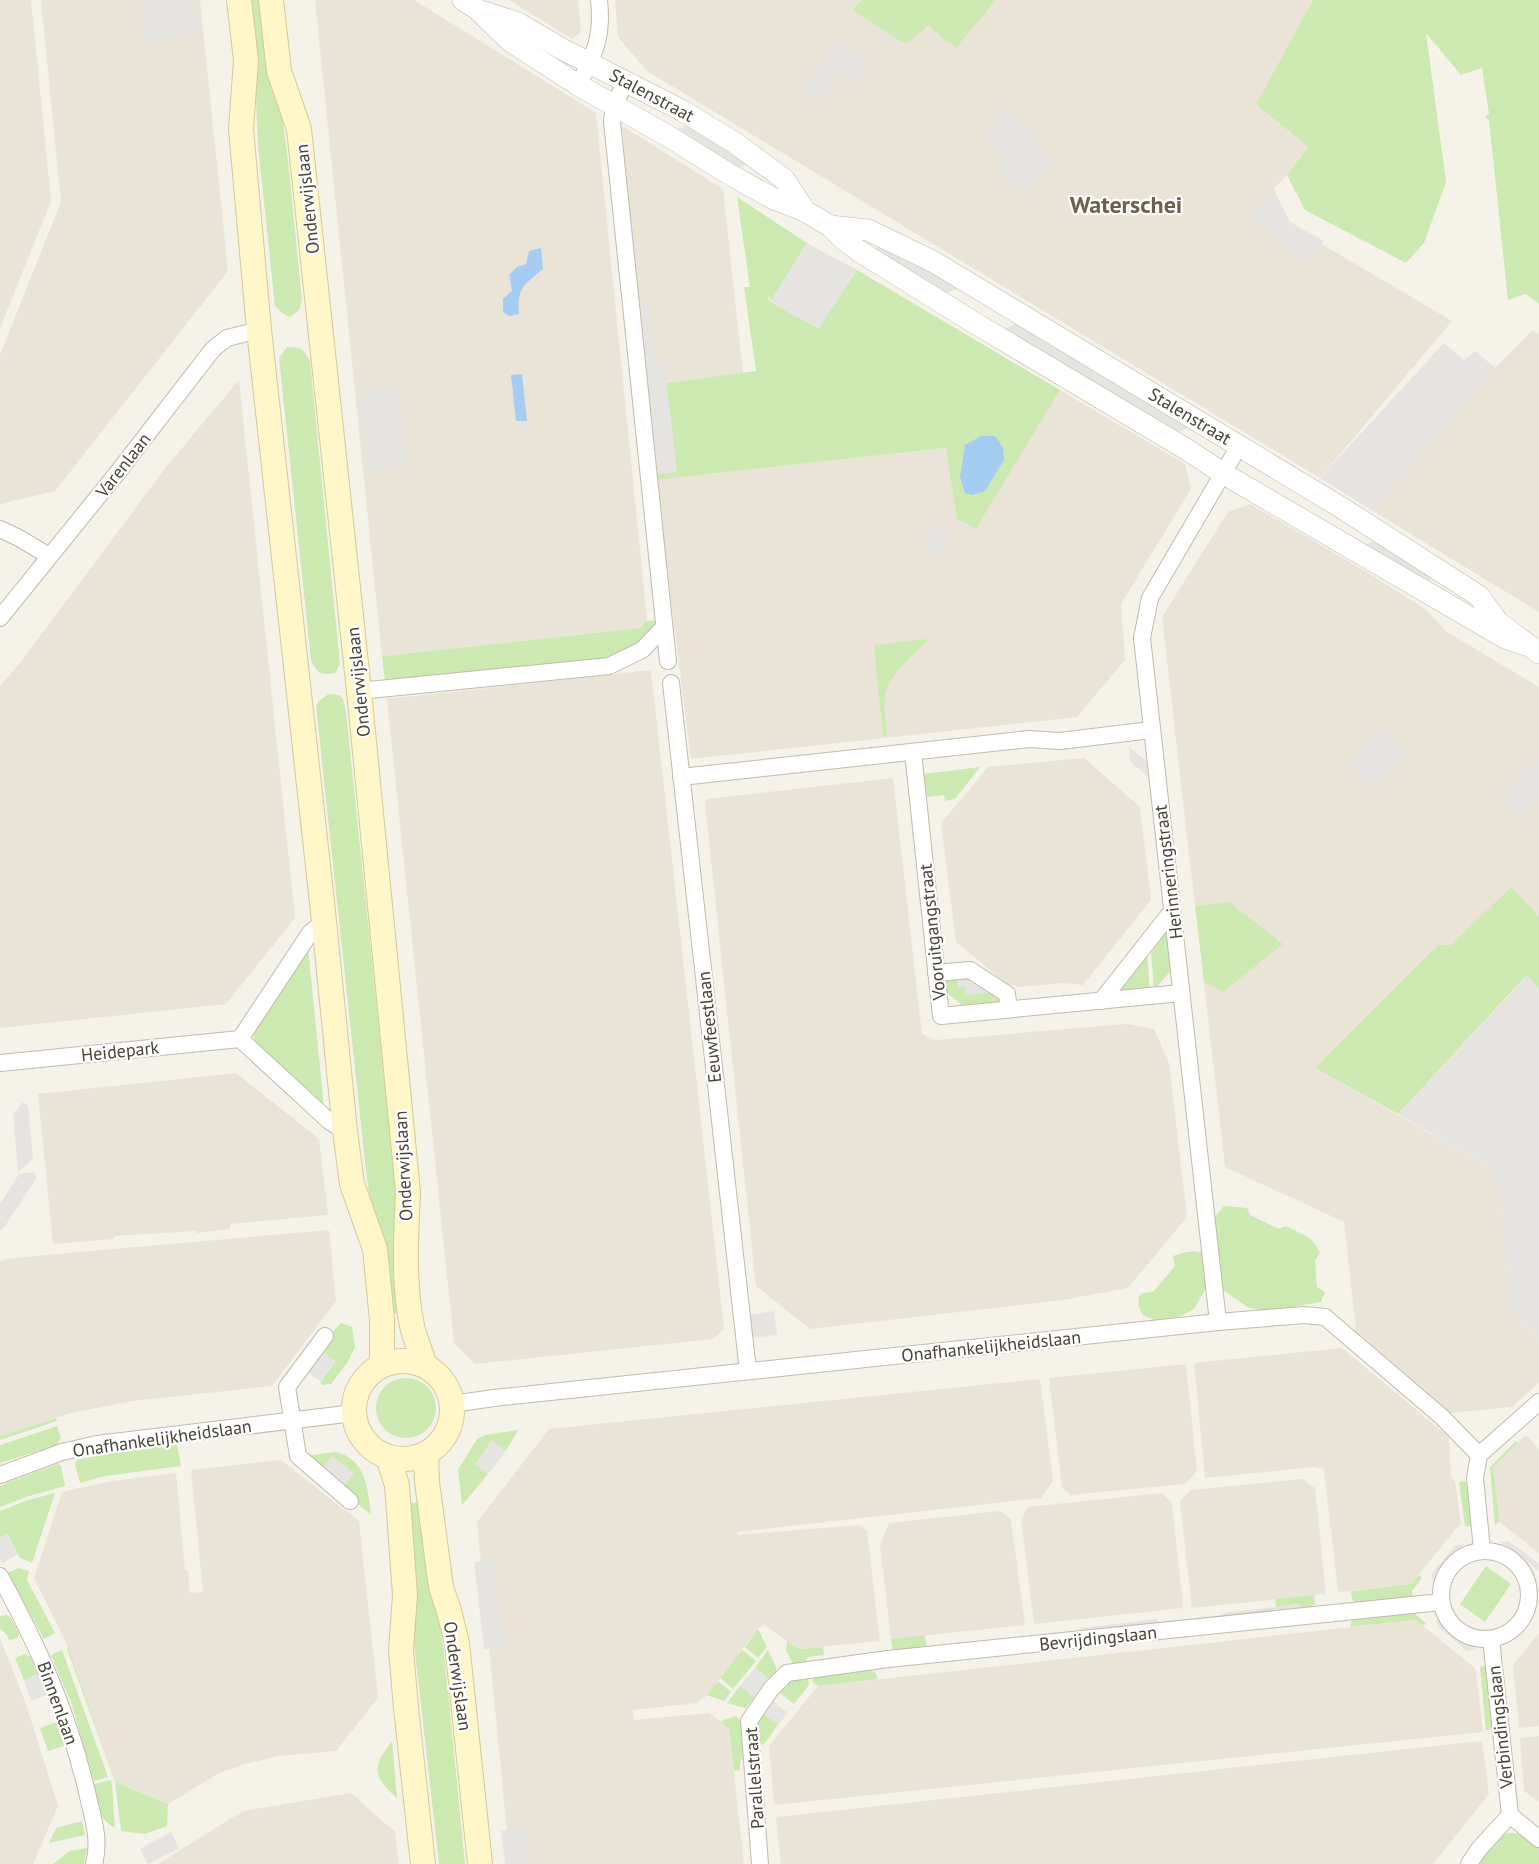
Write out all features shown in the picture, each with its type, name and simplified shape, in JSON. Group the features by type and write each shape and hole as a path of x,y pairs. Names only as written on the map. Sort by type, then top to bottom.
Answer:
{"main road":[{"path":"239,0 246,60 241,129 258,330 345,1131 352,1184 375,1249 382,1320 382,1365"},
{"name":"Onderwijslaan","path":"271,0 279,71 299,129 365,690 408,1192 405,1259 412,1327 425,1366 438,1375 448,1389 452,1404"},
{"path":"425,1366 411,1361 396,1361 382,1365 366,1377 357,1394 354,1413 358,1432 371,1448 388,1458 401,1460 426,1455 442,1442 451,1424 452,1404"},
{"name":"Onderwijslaan","path":"426,1455 427,1482 441,1587 457,1643 480,1864"},
{"path":"388,1458 397,1485 405,1595 402,1662 423,1864"}],"street":[{"path":"578,85 591,63 602,23 599,0"},
{"name":"Stalenstraat","path":"470,5 518,23 683,111 735,143 784,179 805,211"},
{"name":"Stalenstraat","path":"470,5 510,41 578,85 774,199 805,211 830,226 859,251 1224,474 1505,638 1533,649"},
{"path":"626,81 615,106 612,122 668,661"},
{"name":"Stalenstraat","path":"830,226 868,230 934,262 1337,505 1479,596 1498,622 1533,649"},
{"name":"Varenlaan","path":"0,618 118,472 213,349 227,338 258,330"},
{"name":"Herinneringstraat","path":"1218,1322 1142,638 1150,598 1239,446"},
{"path":"1323,531 1337,505"},
{"path":"0,529 49,556"},
{"path":"365,690 609,666 642,650 664,627"},
{"name":"Eeuwfeestlaan","path":"671,683 748,1371"},
{"path":"681,777 1029,739 1060,741 1151,730"},
{"name":"Vooruitgangstraat","path":"913,752 941,1016 1181,993"},
{"path":"1101,1001 1172,911"},
{"path":"324,921 310,933 240,1039 329,1121 345,1131"},
{"path":"936,973 970,970 1007,994 1009,1010"},
{"name":"Heidepark","path":"0,1063 240,1039"},
{"name":"Onafhankelijkheidslaan","path":"452,1404 748,1371 1304,1315 1325,1317 1442,1417 1479,1455"},
{"path":"325,1336 287,1387 291,1421 298,1456 350,1501"},
{"path":"1482,1550 1476,1478 1479,1455 1539,1402"},
{"name":"Onafhankelijkheidslaan","path":"0,1474 62,1452 97,1444 354,1413"},
{"path":"1482,1550 1495,1551 1507,1556 1518,1564 1534,1587 1521,1622 1508,1633 1491,1639 1474,1638 1459,1631 1447,1618 1441,1602 1442,1584 1450,1567 1464,1555 1482,1550"},
{"name":"Binnenlaan","path":"0,1576 46,1667 64,1711 81,1767 98,1837 94,1864"},
{"name":"Bevrijdingslaan","path":"766,1696 787,1673 801,1670 1441,1602"},
{"name":"Verbindingslaan","path":"1491,1639 1510,1815"},
{"name":"Parallelstraat","path":"760,1864 749,1721 766,1696"},
{"path":"1469,1864 1510,1815 1539,1839"}],"shaded area":[{"path":"0,0 31,0 51,201 0,328"},
{"path":"41,0 200,0 228,271 55,491 0,504 0,355 61,202"},
{"path":"141,0 194,0 198,34 144,39"},
{"path":"315,0 414,0 596,113 647,619 641,628 382,656"},
{"path":"509,0 578,0 581,32 572,39"},
{"path":"615,0 862,0 854,10 928,26 956,48 996,0 1313,0 1256,104 1308,147 1274,188 1283,221 1452,321 1320,478 647,71 618,37"},
{"path":"836,41 871,62 859,84 838,72 822,102 804,93"},
{"path":"1005,108 1036,139 1033,144 1053,161 1025,193 997,174 1008,157 984,138"},
{"path":"691,125 754,161 738,169 674,130"},
{"path":"622,126 723,189 743,374 646,386"},
{"path":"1275,191 1290,222 1324,241 1305,263 1251,217"},
{"path":"807,243 857,270 819,328 771,301"},
{"path":"889,243 965,287 941,294 869,251"},
{"path":"649,303 655,361 664,360 677,472 654,475 634,305"},
{"path":"1023,320 1192,426 1171,435 1003,330"},
{"path":"1533,330 1539,334 1539,612 1373,511 1495,368"},
{"path":"1444,343 1464,360 1475,351 1495,368 1373,511 1320,478"},
{"path":"239,380 295,918 226,1004 0,1028 0,686 20,663 166,467"},
{"path":"398,387 407,466 369,470 360,392"},
{"path":"1060,390 1185,464 1191,489 1121,604 1125,660 1077,717 691,759 656,480 947,448 957,519 976,529"},
{"path":"1250,504 1367,572 1425,609 1447,632 1539,687 1539,916 1511,887 1451,946 1315,1068 1497,1171 1512,1309 1539,1341 1539,1383 1512,1407 1450,1413 1356,1331 1344,1222 1225,1167 1204,982 1223,992 1229,903 1195,906 1162,617 1228,512"},
{"path":"945,526 948,553 929,555 926,528"},
{"path":"1379,540 1440,576 1420,583 1360,546"},
{"path":"651,670 724,1329 713,1339 475,1364 454,1343 387,699"},
{"path":"1378,728 1406,751 1377,788 1348,766"},
{"path":"1129,747 1150,764 1152,781 1131,762"},
{"path":"1084,758 1140,807 1151,900 1083,985 1063,983 1019,987 1007,984 956,942 941,823 988,767"},
{"path":"1537,758 1539,760 1539,800 1521,817 1501,797"},
{"path":"893,778 922,1034 936,1040 1127,1024 1154,1029 1169,1063 1187,1217 1128,1288 1063,1300 810,1329 756,1286 705,803 707,799"},
{"path":"973,976 996,992 965,995 965,987 958,987 957,977"},
{"path":"1527,976 1539,988 1539,1341 1512,1309 1497,1171 1398,1114"},
{"path":"236,1073 319,1139 328,1215 230,1224 230,1229 197,1233 195,1231 114,1236 114,1239 53,1244 38,1094"},
{"path":"23,1102 28,1106 33,1159 18,1172 13,1115"},
{"path":"35,1172 36,1179 3,1229 0,1230 0,1204 19,1174"},
{"path":"329,1230 336,1301 272,1386 133,1401 71,1413 0,1436 0,1262 5,1259"},
{"path":"774,1311 777,1335 752,1338 749,1315"},
{"path":"1342,1348 1449,1437 1451,1477 1455,1482 1461,1523 1411,1584 1338,1592 1324,1469 1314,1467 1205,1478 1194,1363"},
{"path":"323,1352 335,1361 320,1381 307,1372"},
{"path":"1186,1364 1197,1471 1185,1484 1070,1495 1062,1487 1049,1378"},
{"path":"1040,1379 1053,1481 1041,1498 737,1532 738,1535 859,1525 867,1531 880,1641 799,1649 764,1625 758,1629 707,1695 697,1703 633,1710 634,1720 709,1713 729,1729 744,1864 510,1864 477,1522 549,1429"},
{"path":"1526,1435 1539,1449 1539,1553 1497,1520 1493,1467"},
{"path":"493,1441 506,1451 488,1474 475,1464"},
{"path":"332,1456 354,1473 344,1486 323,1468"},
{"path":"281,1460 359,1521 378,1698 336,1751 278,1756 245,1764 219,1773 168,1804 115,1782 68,1647 34,1578 62,1492 112,1481 176,1473 185,1570 188,1570 190,1593 203,1592 191,1470"},
{"path":"1302,1479 1315,1488 1326,1594 1192,1608 1180,1501 1191,1490"},
{"path":"1162,1493 1172,1503 1183,1608 1034,1624 1021,1519 1028,1507"},
{"path":"1000,1511 1011,1519 1025,1625 891,1639 880,1545 889,1523"},
{"path":"7,1534 18,1554 3,1563 0,1559 0,1538"},
{"path":"1508,1541 1539,1563 1539,1571 1500,1542"},
{"path":"1464,1544 1433,1582 1431,1574 1455,1546"},
{"path":"493,1560 503,1647 484,1649 474,1562"},
{"path":"1299,1604 1306,1610 1218,1619 1224,1613"},
{"path":"1156,1619 1163,1625 1076,1634 1081,1628"},
{"path":"1437,1619 1476,1649 1467,1651 1438,1627"},
{"path":"1416,1620 1476,1669 1483,1732 774,1805 769,1746 818,1686"},
{"path":"1539,1633 1539,1726 1519,1728 1513,1665"},
{"path":"0,1638 26,1704 58,1806 33,1864 0,1864"},
{"path":"755,1668 769,1679 755,1698 740,1686"},
{"path":"38,1674 47,1695 31,1701 24,1680"},
{"path":"773,1701 788,1713 778,1725 763,1713"},
{"path":"1539,1736 1539,1802 1524,1791 1520,1738"},
{"path":"1482,1741 1489,1794 1433,1864 781,1864 776,1817"},
{"path":"351,1793 395,1832 399,1864 158,1864 243,1811"},
{"path":"526,1829 530,1864 505,1864 501,1831"},
{"path":"171,1832 179,1848 148,1864 140,1849"}],"green space":[{"path":"248,0 266,0 287,151 302,300 299,310 290,317 275,306 258,146 254,49"},
{"path":"862,0 996,0 956,48 928,26 905,44 853,10"},
{"path":"1313,0 1539,0 1539,304 1526,294 1508,300 1489,120 1485,117 1489,114 1482,68 1461,75 1426,33 1446,182 1424,243 1406,263 1305,210 1287,175 1308,147 1256,104"},
{"path":"737,197 807,243 771,301 768,295 769,301 818,328 857,270 1060,390 976,529 957,519 946,448 656,480 646,386 756,371 744,287 750,287"},
{"path":"287,347 301,350 310,361 340,664 335,673 330,674 320,672 311,660 279,358"},
{"path":"659,620 647,641 614,659 385,681 382,656 641,628 645,621"},
{"path":"929,639 902,666 889,684 885,703 887,735 883,736 874,645"},
{"path":"329,694 339,695 343,699 346,712 397,1202 404,1313 388,1314 381,1248 365,1162 316,706"},
{"path":"980,767 955,799 945,801 944,795 927,797 924,774"},
{"path":"1511,887 1539,916 1539,988 1526,976 1398,1114 1315,1068 1438,945 1451,945"},
{"path":"1229,902 1283,944 1223,992 1204,982 1195,906"},
{"path":"1169,925 1174,967 1154,990 1151,953 1161,940 1161,934"},
{"path":"308,948 324,1108 255,1046 253,1028"},
{"path":"1147,952 1150,992 1111,996"},
{"path":"957,977 965,986 996,992 1002,1002 967,1010 942,988 942,980"},
{"path":"1224,1206 1247,1208 1250,1215 1279,1229 1286,1226 1306,1236 1314,1243 1320,1253 1315,1261 1317,1287 1325,1292 1321,1302 1267,1311 1249,1308 1223,1290 1214,1218"},
{"path":"1195,1251 1203,1253 1207,1287 1194,1309 1181,1316 1156,1321 1143,1315 1138,1305 1139,1296 1153,1292 1175,1266 1173,1256"},
{"path":"341,1323 352,1327 355,1347 347,1363 331,1384 322,1385 320,1382 335,1362 323,1352 329,1335"},
{"path":"400,1378 412,1378 423,1383 431,1391 436,1408 434,1420 423,1433 412,1438 400,1438 389,1433 381,1425 376,1414 376,1402 381,1391 389,1383"},
{"path":"56,1418 57,1421 0,1440 0,1436"},
{"path":"57,1426 61,1438 57,1445 0,1463 0,1445"},
{"path":"518,1430 506,1451 492,1441 475,1464 488,1474 462,1505 458,1470 477,1439 485,1435"},
{"path":"1516,1441 1518,1443 1493,1467 1499,1521 1495,1526 1490,1467"},
{"path":"171,1443 177,1445 181,1466 105,1476 80,1483 75,1464 77,1460"},
{"path":"335,1452 353,1461 364,1476 371,1515 353,1500 356,1496 344,1486 353,1473 332,1457 323,1468 306,1456"},
{"path":"58,1464 61,1466 65,1486 0,1507 0,1487"},
{"path":"1465,1481 1470,1487 1473,1526 1465,1527 1459,1482"},
{"path":"55,1493 32,1563 20,1558 7,1534 0,1538 0,1511"},
{"path":"425,1502 435,1596 444,1651 465,1864 439,1864 414,1643 414,1580 407,1503"},
{"path":"1486,1566 1511,1584 1485,1622 1460,1604"},
{"path":"18,1568 29,1571 27,1580 55,1633 44,1639 8,1573"},
{"path":"1419,1575 1422,1578 1412,1591 1413,1598 1355,1604 1352,1599 1351,1591 1411,1584"},
{"path":"1314,1595 1315,1604 1306,1610 1299,1604 1276,1607 1275,1599"},
{"path":"1415,1611 1416,1615 1426,1623 1423,1626 1416,1620 1350,1627 1352,1620 1356,1617"},
{"path":"7,1615 19,1634 17,1638 9,1640 0,1629 0,1616"},
{"path":"758,1629 767,1647 758,1658 745,1647"},
{"path":"925,1635 927,1648 893,1652 891,1639"},
{"path":"787,1641 799,1649 823,1647 824,1655 808,1657 803,1664 793,1664 786,1650"},
{"path":"68,1647 115,1782 67,1649"},
{"path":"62,1650 108,1777 94,1781 72,1705 51,1655"},
{"path":"742,1650 756,1661 733,1689 720,1678"},
{"path":"768,1650 776,1667 776,1672 769,1679 755,1668"},
{"path":"25,1654 31,1657 38,1674 24,1680 15,1658"},
{"path":"1488,1665 1492,1728 1486,1731 1480,1667"},
{"path":"870,1670 875,1672 878,1679 818,1686 813,1682 812,1676"},
{"path":"808,1676 809,1685 794,1704 780,1693 790,1681"},
{"path":"718,1681 731,1692 724,1701 707,1695"},
{"path":"740,1686 755,1698 745,1708 727,1703"},
{"path":"763,1713 778,1725 764,1744 757,1745 756,1729"},
{"path":"736,1716 742,1723 745,1756 740,1762 740,1770 734,1771 729,1729 716,1718 721,1721"},
{"path":"57,1722 64,1746 48,1751 40,1728"},
{"path":"392,1741 397,1798 383,1783 378,1771 381,1758"},
{"path":"111,1780 115,1828 102,1815 94,1784"},
{"path":"115,1782 168,1804 167,1826 145,1834 121,1831"},
{"path":"82,1821 85,1835 49,1843 56,1828"},
{"path":"1509,1833 1524,1834 1539,1844 1539,1864 1475,1864 1497,1837"},
{"path":"87,1848 84,1864 53,1864 70,1851"}],"water":[{"path":"541,248 543,269 523,287 519,298 519,314 509,316 503,312 503,299 512,291 509,275 517,267 526,264 529,251"},
{"path":"522,374 527,421 516,421 511,375"},
{"path":"981,436 995,436 1003,448 1004,460 985,491 973,495 965,493 960,477 965,445"}],"district":[{"name":"Waterschei","path":"1126,204"}]}
